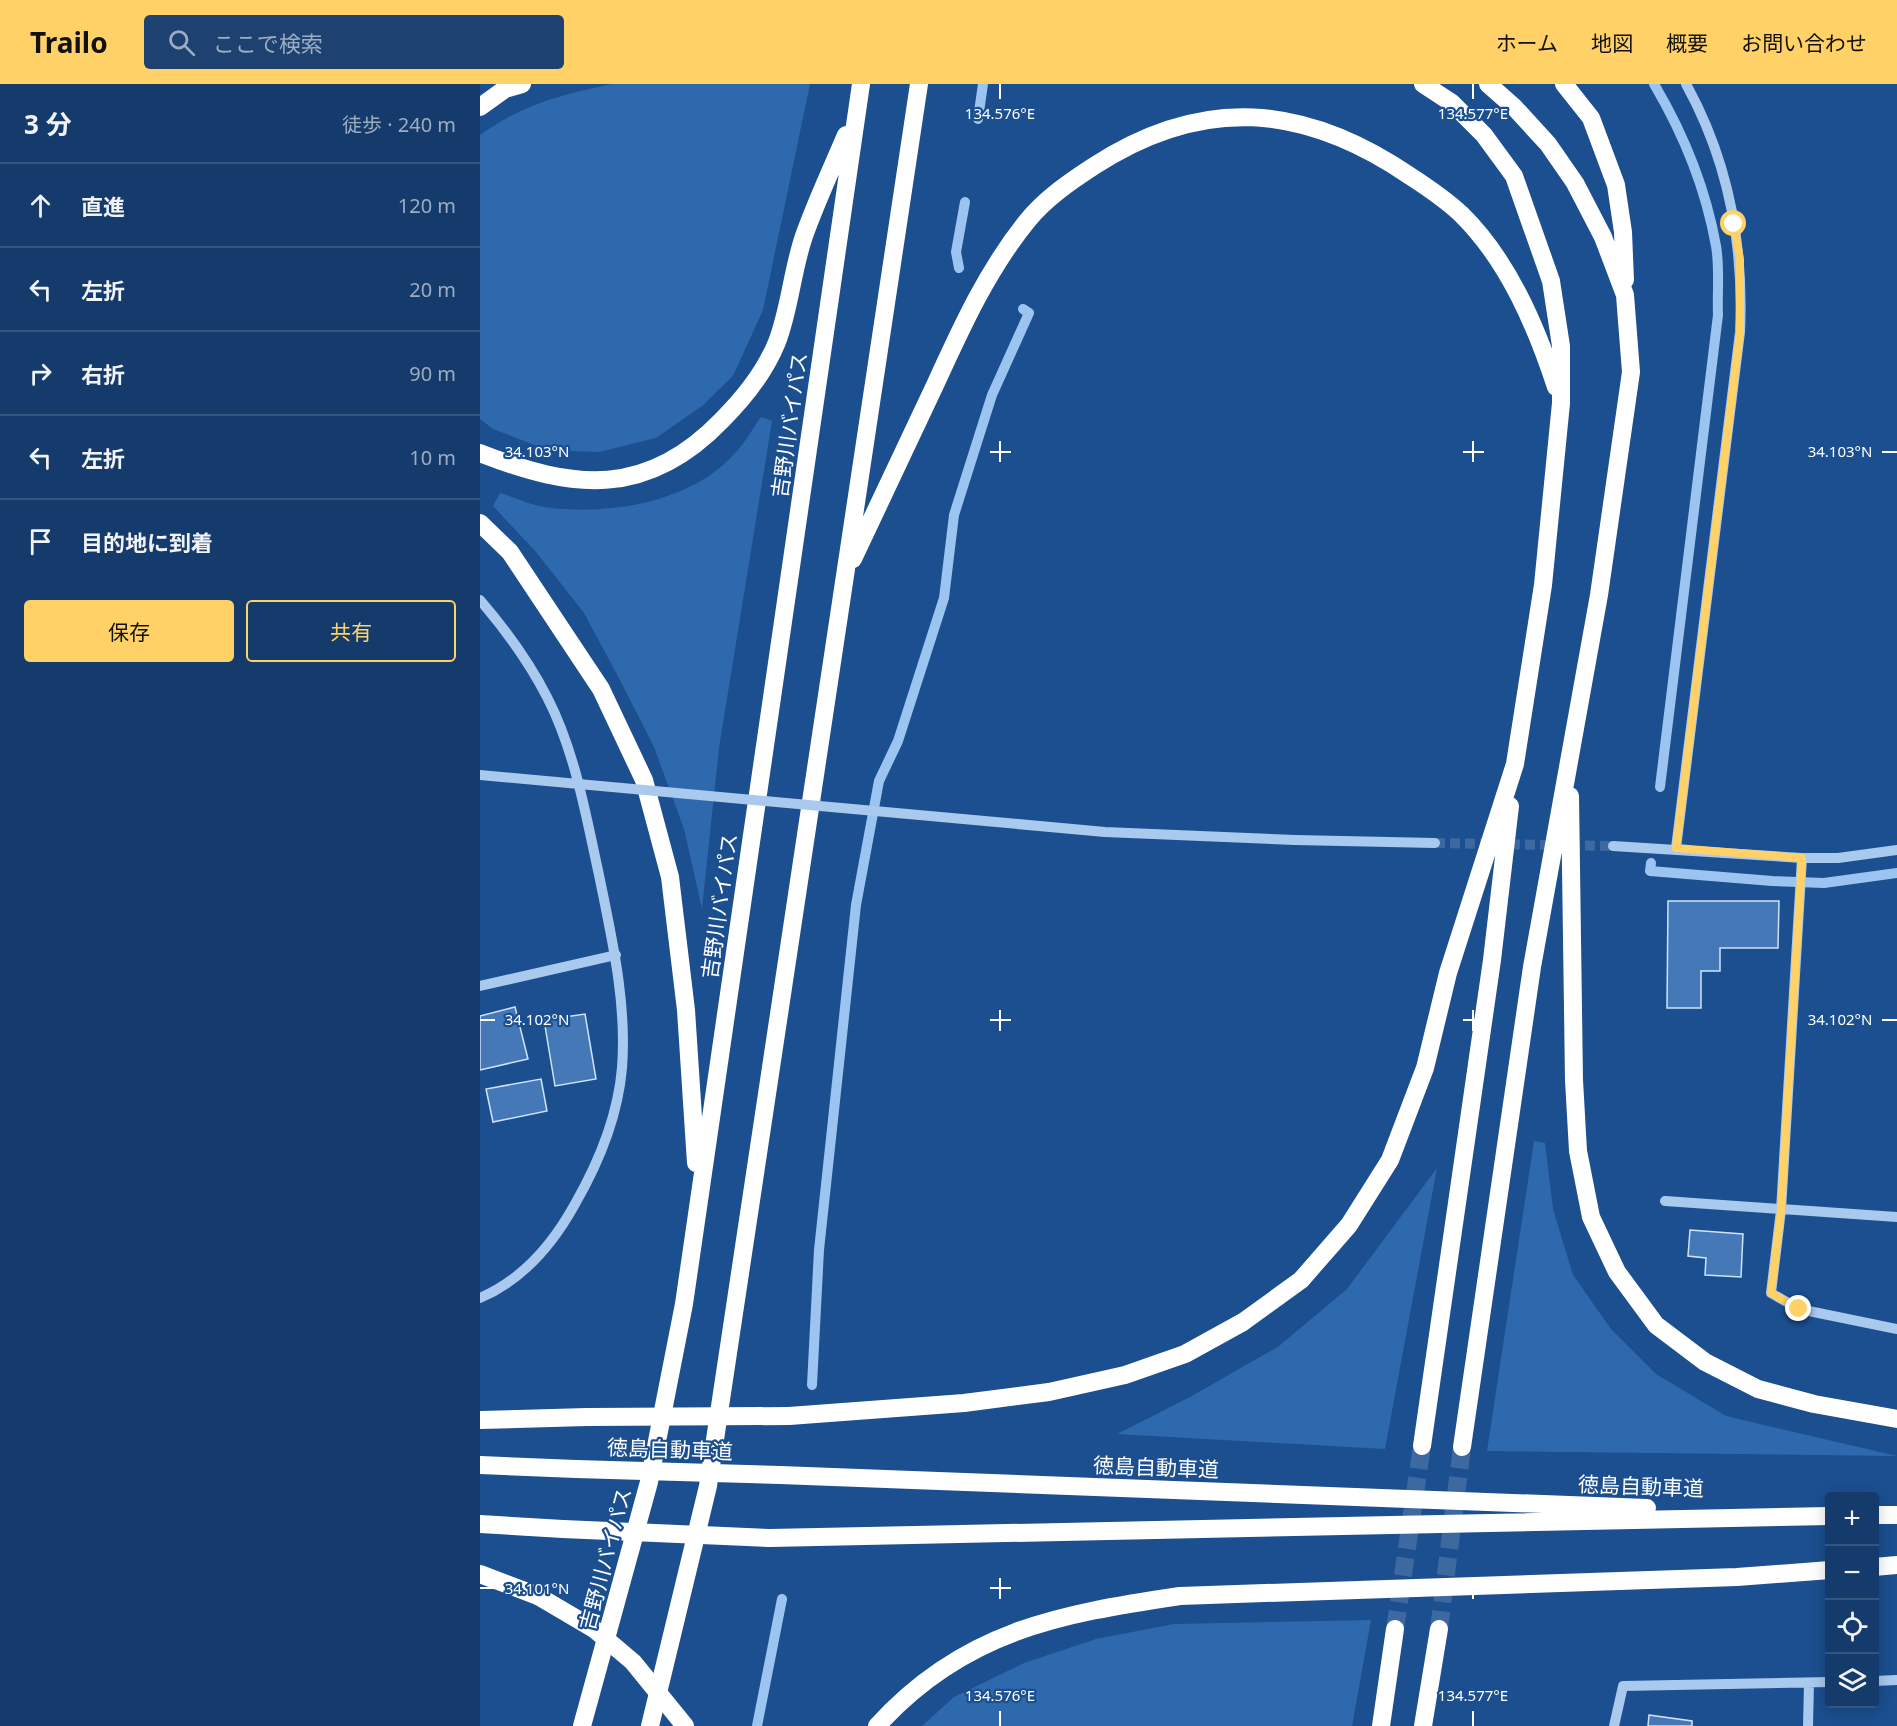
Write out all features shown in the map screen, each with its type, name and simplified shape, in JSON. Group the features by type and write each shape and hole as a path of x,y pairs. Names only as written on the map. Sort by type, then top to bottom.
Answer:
{"highway":[{"path":"480,107 505,89 522,84"},
{"name":"吉野川バイパス","path":"582,1726 649,1482 684,1304 861,84"},
{"path":"650,1726 708,1485 919,84"},
{"path":"1422,1446 1492,960 1515,764 1543,585 1562,403 1561,346 1551,281 1514,176 1484,135 1452,103 1424,84"},
{"path":"1488,84 1514,107 1548,144 1575,183 1603,237 1625,296"},
{"path":"1462,1447 1532,967 1599,595 1631,372 1623,232 1616,185 1591,118 1564,84"},
{"path":"480,453 523,470 568,480 616,480 658,469 701,442 742,401 776,344 789,306 804,237 857,109"},
{"path":"844,578 967,316 998,259 1030,218 1070,181 1116,152 1159,130 1198,120 1246,116 1290,122 1335,134 1383,157 1460,213 1486,243 1509,277 1544,348 1562,403"},
{"path":"480,523 510,552 601,689 644,780 670,877 686,1010 699,1198"},
{"path":"1569,752 1574,1080 1578,1151 1591,1217 1617,1272 1656,1325 1705,1362 1758,1389 1814,1404 1897,1419"},
{"path":"480,1420 789,1416 964,1403 1048,1392 1125,1375 1194,1349 1243,1322 1300,1280 1349,1225 1390,1160 1425,1068 1449,973 1515,764"},
{"name":"徳島自動車道","path":"480,1465 1825,1516"},
{"path":"1879,1515 1897,1515"},
{"name":"徳島自動車道","path":"480,1524 770,1538 1825,1516"},
{"path":"1879,1567 1897,1565"},
{"path":"877,1726 903,1697 956,1658 1022,1628 1104,1607 1180,1596 1737,1577 1825,1570"},
{"path":"480,1574 537,1596 594,1629 633,1662 685,1726"},
{"path":"1381,1726 1395,1629"},
{"path":"1423,1726 1438,1629"}],"street":[{"path":"1676,848 1740,332 1742,298 1740,260 1726,186 1700,108 1686,84"},
{"path":"480,600 502,625 546,697 566,744 589,828 615,955 624,1019 622,1070 615,1111 588,1181 557,1235 529,1265 499,1290 480,1298"},
{"path":"480,775 1094,831 1295,840 1435,843"},
{"path":"1613,846 1676,848 1802,858 1838,858 1897,850"},
{"path":"1802,858 1781,1210 1771,1293 1799,1309 1897,1329"},
{"path":"480,986 615,955"},
{"path":"1665,1201 1897,1217"},
{"path":"1879,1681 1897,1680"},
{"path":"1614,1726 1623,1686 1825,1682"},
{"path":"1808,1726 1809,1683"}],"shaded area":[{"path":"612,84 810,84 763,310 733,376 702,406 656,438 599,452 547,450 493,429 480,419 480,135 527,108 576,92"},
{"path":"761,417 772,421 719,748 702,909 684,829 654,747 622,684 584,613 536,552 493,506 500,493 539,506 569,509 622,507 673,494 719,469 740,447"},
{"path":"1534,1141 1545,1143 1553,1209 1573,1275 1611,1329 1656,1374 1726,1416 1897,1456 1487,1451"},
{"path":"1437,1168 1385,1449 1117,1434 1190,1397 1279,1346 1347,1289"},
{"path":"1371,1620 1352,1726 922,1726 954,1697 1024,1663 1096,1639 1174,1624"}],"building":[{"path":"1668,901 1779,901 1778,948 1720,948 1720,971 1701,971 1701,1008 1667,1008"},
{"path":"515,1007 528,1059 480,1070 480,1016"},
{"path":"585,1014 596,1079 555,1086 544,1020"},
{"path":"541,1079 547,1111 493,1122 486,1089"},
{"path":"1690,1230 1743,1234 1741,1277 1705,1275 1706,1258 1688,1256"},
{"path":"1649,1715 1692,1721 1692,1726 1648,1726"}],"waterway":[{"path":"978,119 983,84"},
{"path":"1654,84 1675,122 1700,183 1712,225 1718,272 1718,315 1660,787"},
{"path":"959,268 956,252 965,202"},
{"path":"812,1385 819,1250 856,905 879,781 898,741 944,598 954,515 992,395 1029,313 1023,309"},
{"path":"1651,863 1650,871 1772,881 1824,883 1897,873"},
{"path":"757,1726 782,1599"}],"tunnel":[{"path":"1435,843 1613,846"},
{"path":"1395,1629 1422,1446"},
{"path":"1439,1629 1462,1447"}],"route":[{"path":"1734,224 1740,260 1742,298 1740,332 1676,848 1802,858 1781,1210 1771,1293 1799,1309"}]}
